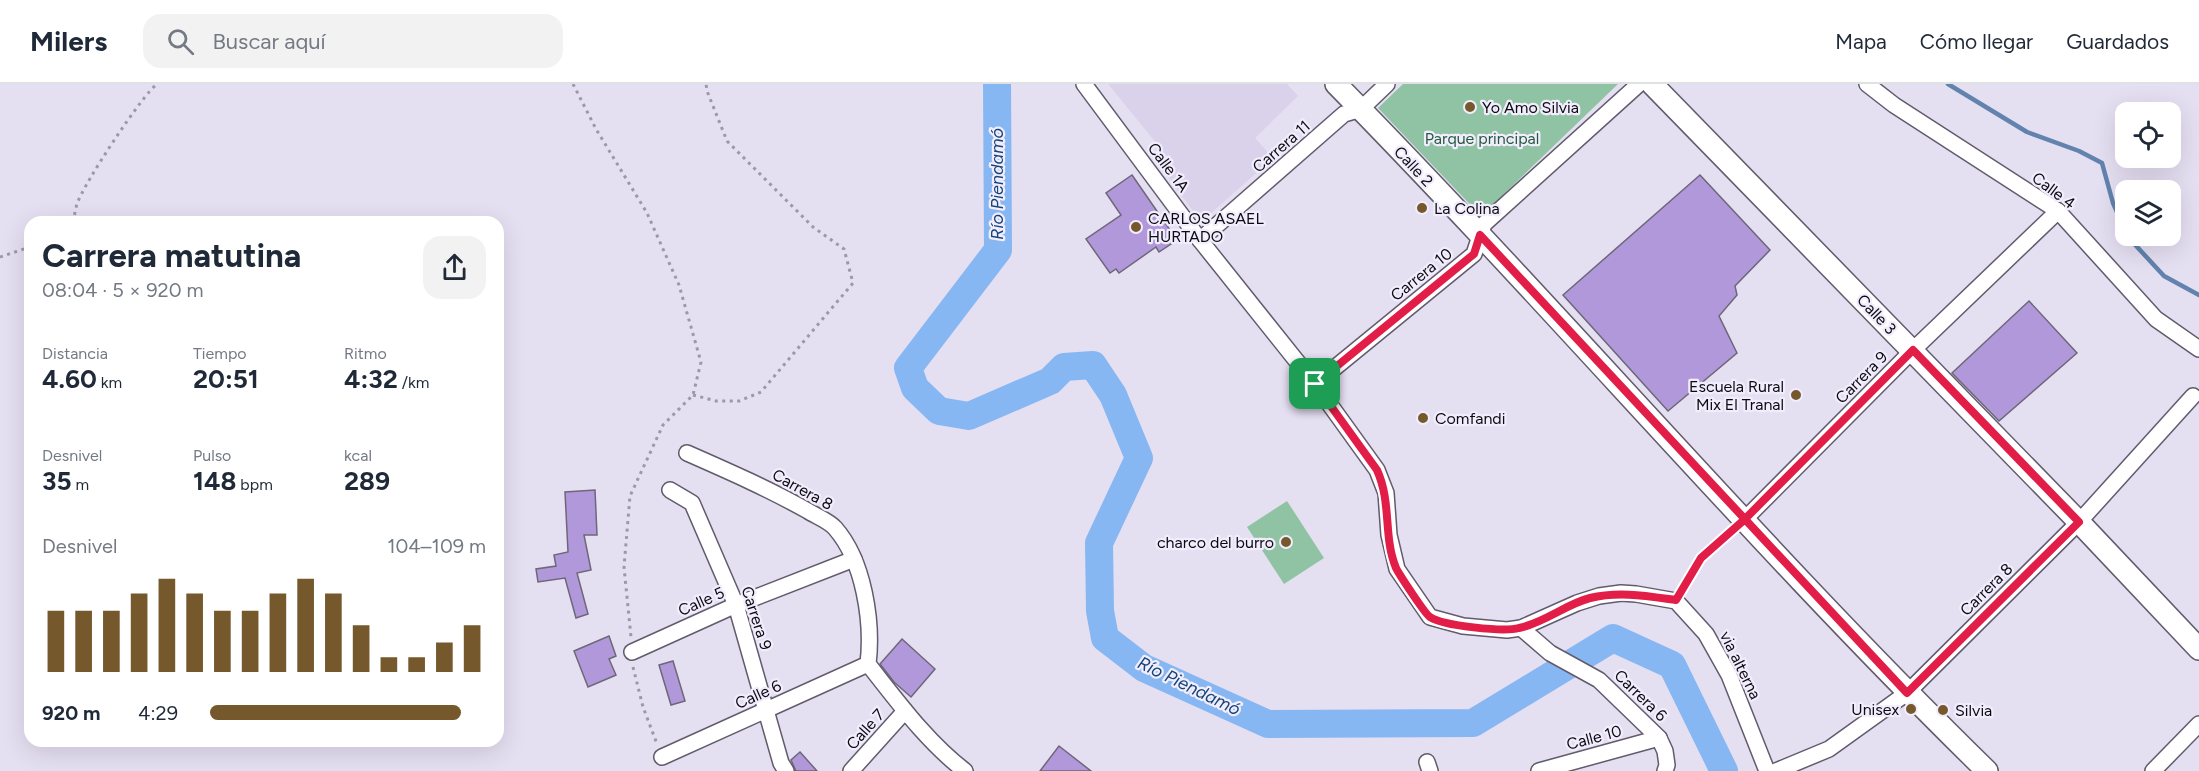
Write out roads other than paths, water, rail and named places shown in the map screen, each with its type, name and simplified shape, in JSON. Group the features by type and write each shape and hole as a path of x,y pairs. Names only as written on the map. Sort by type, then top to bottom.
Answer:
{"main road":[{"name":"Calle 2","path":"1336,84 1907,693 1987,771"},
{"name":"Calle 3","path":"1652,84 1913,350 2199,649"}],"street":[{"name":"Calle 1A","path":"1084,84 1200,240 1315,384 1377,470 1386,493 1389,535 1396,569 1430,617 1463,626 1506,630 1521,628"},
{"name":"Carrera 11","path":"1200,240 1344,114 1361,109 1387,84"},
{"name":"Carrera 10","path":"1315,384 1474,254 1484,224 1639,84"},
{"name":"Calle 4","path":"1867,84 1894,105 2058,211 2156,319 2199,349"},
{"name":"Carrera 9","path":"1744,520 1913,350 2058,211"},
{"name":"Carrera 8","path":"1776,771 1829,749 1907,693 2079,522 2193,396"},
{"name":"Carrera 8","path":"687,453 774,492 835,527 854,559 867,601 870,649 868,664"},
{"name":"Carrera 9","path":"670,490 692,503 736,605 781,764 786,771"},
{"name":"Calle 5","path":"632,652 736,605 854,559"},
{"name":"via alterna","path":"1521,628 1576,603 1599,596 1628,594 1676,600 1706,634 1728,675 1767,771"},
{"name":"Carrera 6","path":"1521,628 1550,653 1599,680 1659,738 1665,751 1667,765 1665,771"},
{"name":"Calle 6","path":"662,757 868,664"},
{"path":"868,664 905,711 947,757 965,771"},
{"name":"Calle 7","path":"851,771 905,711"},
{"path":"2153,771 2199,724"},
{"name":"Calle 10","path":"1539,771 1659,738"}],"waterway":[{"name":"Río Piendamó","path":"997,84 998,250 908,368 915,388 939,411 969,416 1050,381 1064,367 1093,365 1113,395 1139,458 1099,543 1100,611 1105,638 1144,668 1268,724 1473,723 1613,638 1672,665 1724,771"},
{"path":"1948,84 2027,132 2079,151 2102,163 2115,207"},
{"path":"2136,246 2164,276 2199,295"}],"place":[{"name":"Yo Amo Silvia","path":"1470,107"},
{"name":"La Colina","path":"1422,208"},
{"name":"CARLOS ASAEL HURTADO","path":"1136,227"},
{"name":"Escuela Rural Mix El Tranal","path":"1796,395"},
{"name":"Comfandi","path":"1423,418"},
{"name":"charco del burro","path":"1286,542"},
{"name":"Unisex","path":"1911,709"},
{"name":"Silvia","path":"1943,710"}],"park label":[{"name":"Parque principal","path":"1482,138"}]}
